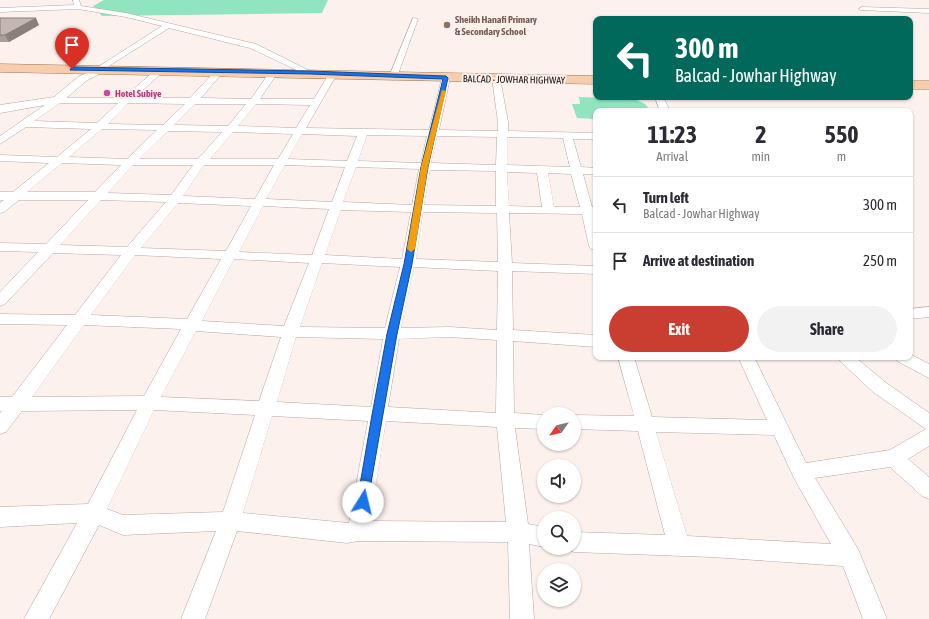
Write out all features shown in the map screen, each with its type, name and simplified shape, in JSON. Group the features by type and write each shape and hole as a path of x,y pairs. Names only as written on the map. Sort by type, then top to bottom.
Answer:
{"main road":[{"name":"BALCAD - JOWHAR HIGHWAY","path":"0,68 274,72 393,77 593,80"},
{"path":"913,85 929,85"}],"street":[{"path":"0,10 77,3 253,46 310,73"},
{"path":"862,9 929,11"},
{"path":"393,77 415,20"},
{"path":"1,139 58,100 82,79 101,69 167,26"},
{"path":"0,209 98,128 126,100 161,70"},
{"path":"0,301 100,196 130,162 193,101 220,71"},
{"path":"0,427 9,404 80,319 131,251 174,200 200,162 232,128 274,72"},
{"path":"36,619 94,513 149,403 281,162 333,74"},
{"path":"358,531 392,334 408,264 425,167 446,78"},
{"path":"496,78 503,122 501,210 505,267 505,421 518,532 522,619"},
{"path":"0,109 58,100 316,102"},
{"path":"23,124 98,128 232,128 363,133 593,136"},
{"path":"193,619 230,520 290,332 353,165 363,133"},
{"path":"0,196 100,196 417,208 592,211 576,171 567,136"},
{"path":"0,158 130,162 281,162 593,171"},
{"path":"542,170 544,190 549,211"},
{"path":"0,248 131,251 408,264 593,270"},
{"path":"913,314 929,312"},
{"path":"0,319 80,319 290,332 392,334 449,332 593,341"},
{"path":"627,360 679,546"},
{"path":"747,360 801,472 850,556 874,619"},
{"path":"848,360 879,387 929,423"},
{"path":"908,360 929,372"},
{"path":"9,404 149,403 266,407 377,415 537,422"},
{"path":"581,422 780,428"},
{"path":"801,472 894,458 929,436"},
{"path":"894,458 929,490"},
{"path":"0,517 94,513 123,525 230,520 347,533 358,531 518,532 537,536"},
{"path":"581,542 679,546 850,556"}],"green space":[{"path":"104,0 328,0 322,13 102,16 93,6"},
{"path":"579,97 593,98 593,100 637,100 645,104 648,108 593,108 593,119 577,118 572,104 580,104"}],"building":[{"path":"0,18 36,18 5,35 0,35"}],"slow traffic":[{"path":"411,249 425,167 443,91"}],"place":[{"name":"Sheikh Hanafi Primary & Secondary School","path":"447,25"},
{"name":"Hotel Subiye","path":"107,93"}],"route":[{"path":"72,69 310,73 446,78 442,101 425,167 408,264 392,334 363,502"}]}
